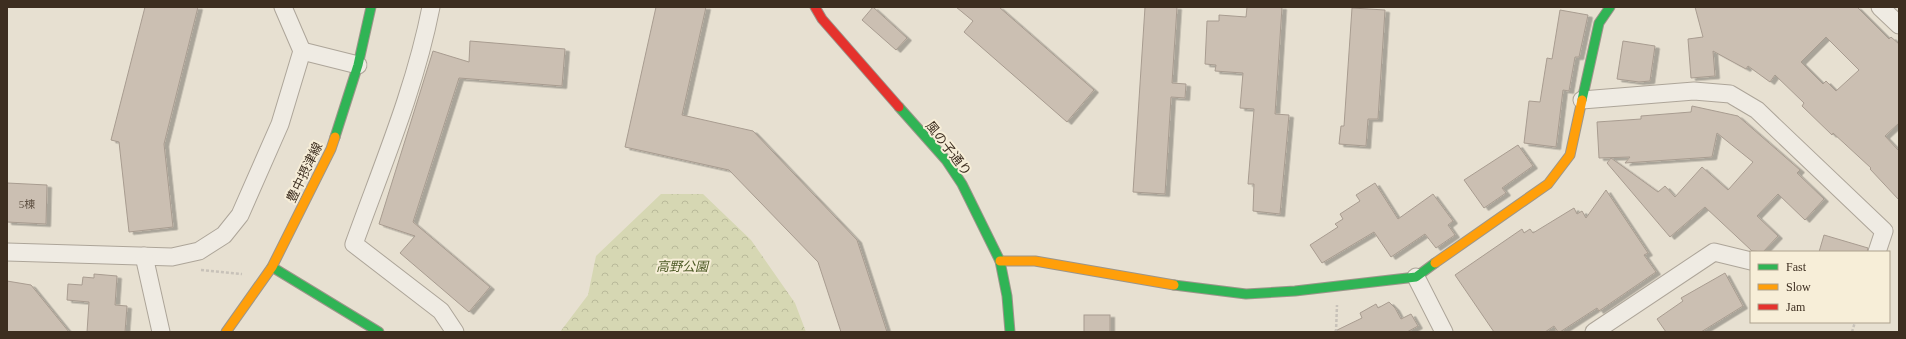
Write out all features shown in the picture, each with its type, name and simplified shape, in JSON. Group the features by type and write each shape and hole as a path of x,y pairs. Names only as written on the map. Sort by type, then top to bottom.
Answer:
{"street":[{"path":"7,252 172,257 199,251 224,235 240,215 280,124 302,51 283,7"},
{"name":"豊中摂津線","path":"226,332 272,267 330,149 358,65 370,7"},
{"path":"431,7 425,37 407,98 354,244 441,311 455,332"},
{"name":"風の子通り","path":"815,7 822,19 946,160 962,184 1000,261 1007,296 1010,332"},
{"path":"1000,261 1035,260 1204,290 1246,294 1295,291 1416,278 1548,184 1570,155 1599,23 1610,7"},
{"path":"1880,7 1899,25"},
{"path":"302,51 358,65"},
{"path":"1582,100 1694,91 1730,94 1757,110 1884,231 1877,251"},
{"path":"1594,332 1714,252 1750,262"},
{"path":"144,256 161,332"},
{"path":"272,267 379,332"},
{"path":"1416,278 1444,332"}],"path":[{"path":"194,270 242,274"},
{"path":"1336,332 1337,299"}],"green space":[{"name":"高野公園","path":"661,194 703,194 751,240 795,303 806,332 560,332 588,295 596,256"}],"building":[{"path":"145,7 198,7 164,144 173,227 129,232 119,142 111,140"},
{"path":"656,7 706,7 682,115 753,131 857,240 887,332 841,332 818,262 729,170 625,147"},
{"path":"873,7 907,38 896,50 862,20"},
{"path":"956,7 999,7 1094,90 1067,122 964,32 973,21"},
{"path":"1145,7 1177,7 1172,83 1186,84 1185,98 1171,97 1165,194 1133,192"},
{"path":"1247,7 1282,7 1275,114 1289,115 1280,214 1253,211 1254,184 1248,184 1254,109 1240,108 1243,73 1215,71 1216,65 1205,64 1207,21 1219,21 1219,15 1246,17"},
{"path":"1695,7 1857,7 1889,39 1891,37 1899,44 1899,123 1885,136 1899,151 1899,200 1870,169 1871,168 1833,133 1832,135 1802,106 1804,103 1775,75 1770,82 1748,66 1746,69 1713,51 1715,76 1691,78 1688,39 1703,37","holes":["1826,37 1859,70 1836,91 1826,81 1823,84 1801,62"]},
{"path":"1352,8 1385,10 1378,119 1368,119 1366,146 1339,144 1341,126 1344,126"},
{"path":"1560,10 1588,15 1579,57 1575,57 1569,91 1563,90 1556,147 1524,143 1529,101 1540,102 1547,58 1552,59"},
{"path":"470,41 565,49 562,86 459,78 413,222 490,287 469,312 400,253 415,236 379,224 433,51 469,62"},
{"path":"1623,41 1655,46 1650,81 1639,82 1617,79"},
{"path":"1692,106 1738,116 1800,170 1797,173 1824,199 1805,220 1778,194 1757,216 1778,236 1764,251 1752,251 1705,207 1670,237 1607,163 1611,158 1658,192 1665,186 1675,197 1702,167 1728,190 1753,162 1717,133 1712,157 1625,163 1630,157 1599,158 1597,122 1641,119 1641,116 1691,112"},
{"path":"1518,145 1533,166 1502,188 1506,193 1484,208 1464,180"},
{"path":"7,183 47,185 46,224 7,222"},
{"path":"1375,183 1398,219 1433,194 1453,221 1448,225 1455,235 1436,248 1425,234 1391,257 1374,232 1322,263 1310,245 1338,227 1335,224 1343,219 1340,214 1360,201 1356,195"},
{"path":"1606,190 1648,253 1644,255 1656,272 1599,311 1597,308 1560,332 1558,332 1554,326 1545,332 1494,332 1455,275 1522,229 1524,233 1530,229 1533,233 1574,208 1577,214 1582,211 1586,218"},
{"path":"1824,235 1868,248 1867,251 1819,251"},
{"path":"1725,273 1743,306 1701,332 1666,332 1657,319 1683,301 1681,298"},
{"path":"94,274 117,276 115,305 127,306 125,332 87,332 89,302 67,300 68,284 82,285 83,277 94,278"},
{"path":"7,281 31,285 69,332 7,332"},
{"path":"1389,302 1395,308 1401,319 1411,314 1418,326 1407,332 1333,332 1362,318 1360,313 1376,304 1378,308"},
{"path":"1084,315 1110,315 1110,332 1084,332"}],"traffic: fast":[{"path":"335,137 358,65 371,7"},
{"path":"1582,100 1599,23 1610,7"},
{"path":"899,107 946,160 962,184 1000,261 1007,296 1010,332"},
{"path":"1174,285 1246,294 1295,291 1416,277 1435,263"},
{"path":"272,267 379,332"}],"traffic: slow":[{"path":"1435,263 1548,184 1570,155 1582,100"},
{"path":"226,332 272,267 331,149 335,137"},
{"path":"1000,261 1035,261 1174,285"}],"traffic: jam":[{"path":"815,7 822,19 899,107"}]}
